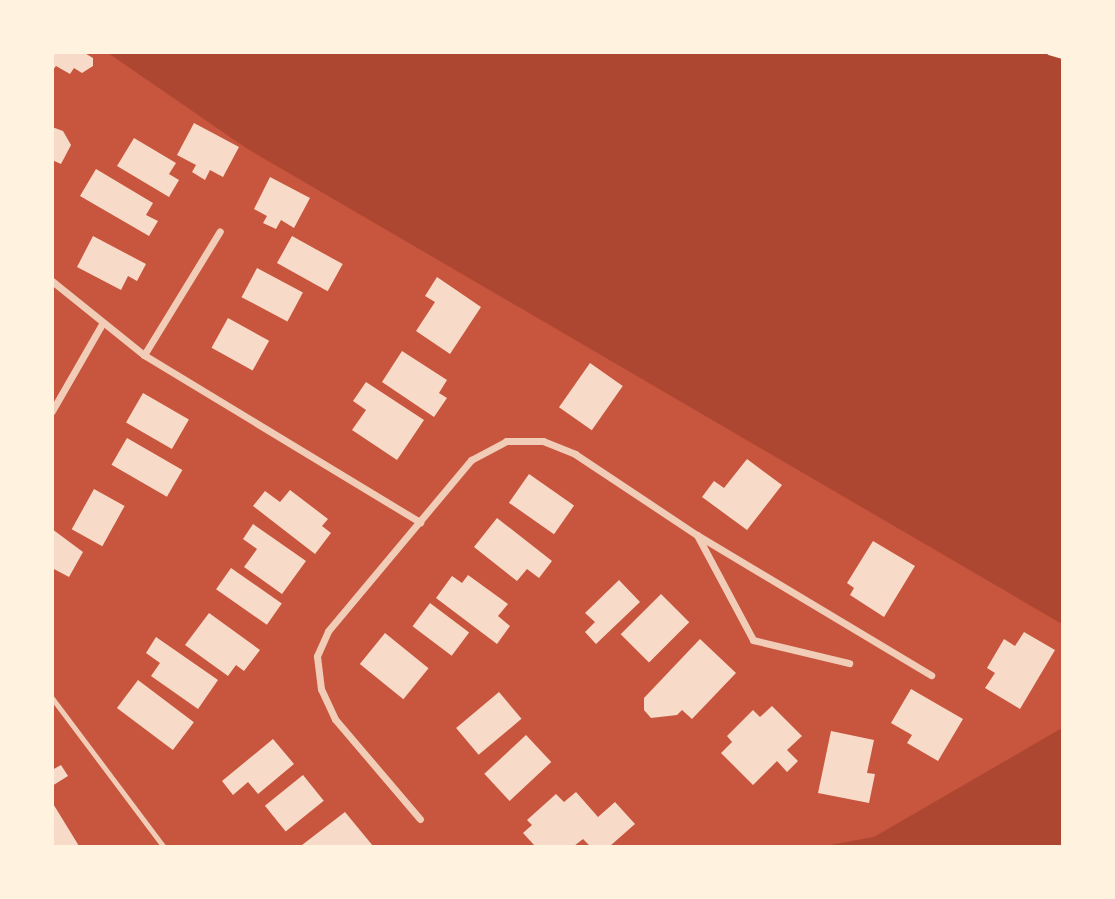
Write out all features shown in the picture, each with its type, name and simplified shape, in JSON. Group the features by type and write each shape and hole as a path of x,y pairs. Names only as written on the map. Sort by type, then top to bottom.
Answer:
{"street":[{"path":"144,355 220,231"},
{"path":"52,281 102,324 144,355 420,522"},
{"path":"52,411 102,324"},
{"path":"420,819 335,719 321,689 317,656 328,631 471,460 506,441 543,441 575,454 696,534 931,675"},
{"path":"696,534 753,640 849,663"}],"lane":[{"path":"52,698 163,846"}],"path":[{"path":"1049,52 1062,56"}],"shaded area":[{"path":"108,53 1062,53 1062,624 246,148"},
{"path":"1062,728 1062,846 824,846 874,837"}],"building":[{"path":"52,52 83,52 93,58 93,66 82,73 74,68 70,74 56,66 52,71"},
{"path":"194,123 239,147 223,177 210,170 205,180 192,172 196,165 177,155"},
{"path":"52,127 63,131 71,145 61,164 52,160"},
{"path":"134,138 176,163 169,174 179,180 169,197 117,166"},
{"path":"96,169 153,203 146,215 158,221 149,236 80,196"},
{"path":"270,177 310,198 294,228 281,220 276,229 263,223 267,216 254,209"},
{"path":"93,236 146,264 137,281 128,276 121,290 77,267"},
{"path":"292,236 343,264 328,291 277,263"},
{"path":"257,268 303,292 287,322 242,297"},
{"path":"437,277 481,307 450,354 416,331 435,302 425,296"},
{"path":"228,318 269,341 253,371 212,348"},
{"path":"402,351 447,380 439,393 447,398 434,417 382,382"},
{"path":"590,363 623,386 592,430 559,407"},
{"path":"366,382 424,420 397,460 352,430 366,410 353,401"},
{"path":"143,393 189,420 172,449 126,422"},
{"path":"127,438 182,470 167,497 112,465"},
{"path":"747,459 782,485 747,530 702,497 714,481 724,488"},
{"path":"529,474 574,506 554,534 509,503"},
{"path":"94,489 125,506 102,546 72,529"},
{"path":"290,490 328,519 322,526 331,533 315,554 253,506 265,491 280,502"},
{"path":"497,518 552,561 539,578 527,569 517,581 474,547"},
{"path":"253,524 306,561 282,594 244,567 257,549 243,539"},
{"path":"52,529 83,552 69,577 52,568"},
{"path":"873,541 915,566 884,617 850,595 854,588 847,583"},
{"path":"231,568 282,604 267,625 216,589"},
{"path":"468,575 508,604 498,616 510,626 497,644 436,598 452,576 462,583"},
{"path":"619,580 640,602 596,644 585,632 595,622 585,613"},
{"path":"661,594 689,622 649,663 621,634"},
{"path":"430,603 469,632 452,656 413,626"},
{"path":"209,613 260,650 244,671 236,665 228,676 185,645"},
{"path":"1024,632 1055,650 1020,709 985,688 995,673 987,668 1004,639 1015,646"},
{"path":"385,633 429,668 403,699 360,664"},
{"path":"156,637 218,680 198,709 151,676 160,663 146,653"},
{"path":"700,639 736,673 692,719 682,710 677,715 651,718 644,710 644,698"},
{"path":"138,680 194,722 173,750 117,708"},
{"path":"911,689 963,719 938,761 907,743 912,735 891,723"},
{"path":"499,692 521,719 479,755 456,728"},
{"path":"772,706 802,736 787,750 798,761 787,772 777,761 753,785 721,753 732,742 727,736 753,710 760,717"},
{"path":"831,731 874,740 867,773 875,774 869,803 818,793"},
{"path":"526,735 551,762 510,801 484,774"},
{"path":"273,739 294,764 258,794 248,782 233,795 222,781"},
{"path":"61,765 68,776 52,786 52,770"},
{"path":"303,775 324,801 286,831 265,806"},
{"path":"576,792 598,817 615,802 635,824 610,846 590,846 583,839 574,846 535,846 523,833 532,825 527,820 556,794 564,802"},
{"path":"52,802 79,846 52,846"},
{"path":"345,812 373,846 302,845"}]}
